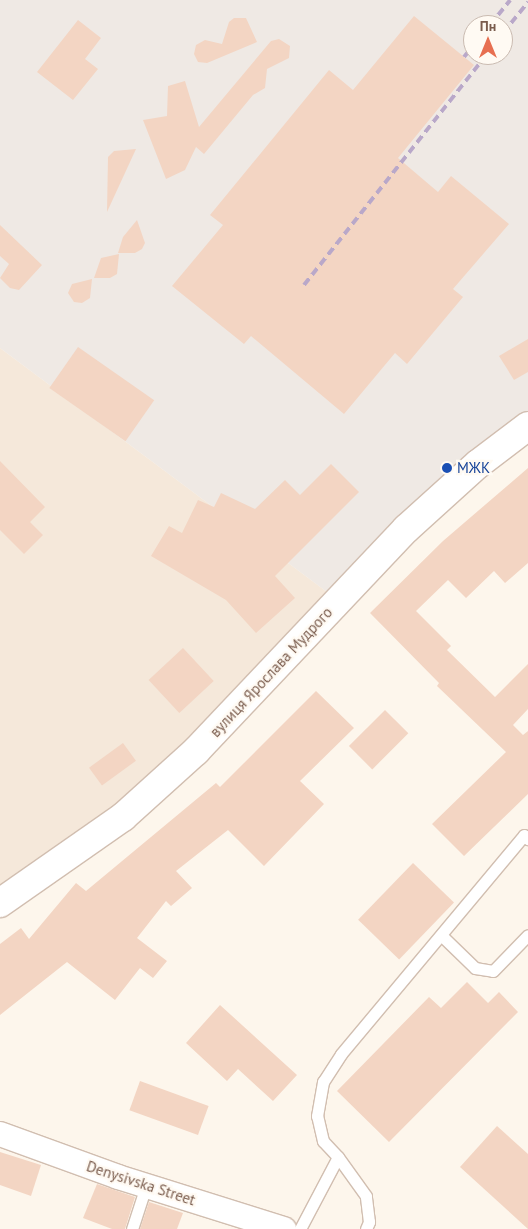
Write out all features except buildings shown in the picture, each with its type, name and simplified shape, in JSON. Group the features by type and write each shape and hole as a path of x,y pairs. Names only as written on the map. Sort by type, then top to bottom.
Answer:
{"main road":[{"name":"вулиця Ярослава Мудрого","path":"0,902 123,817 196,751 406,528 478,464 528,426"}],"street":[{"name":"Denysivska Street","path":"0,1134 146,1186 284,1229"}],"lane":[{"path":"366,1229 369,1222 366,1196 338,1157 323,1141 317,1116 323,1082 342,1054 524,835 528,839"},
{"path":"441,935 475,968 493,971 528,935"},
{"path":"300,1229 338,1157"},
{"path":"132,1229 146,1186"}],"shaded area":[{"path":"0,0 528,0 528,421 335,598 0,348"},
{"path":"0,348 335,598 120,812 0,894"}],"railway":[{"path":"498,15 510,0"},
{"path":"513,21 528,2"},
{"path":"304,285 478,65"}],"place":[{"name":"МЖК","path":"447,468"}]}
